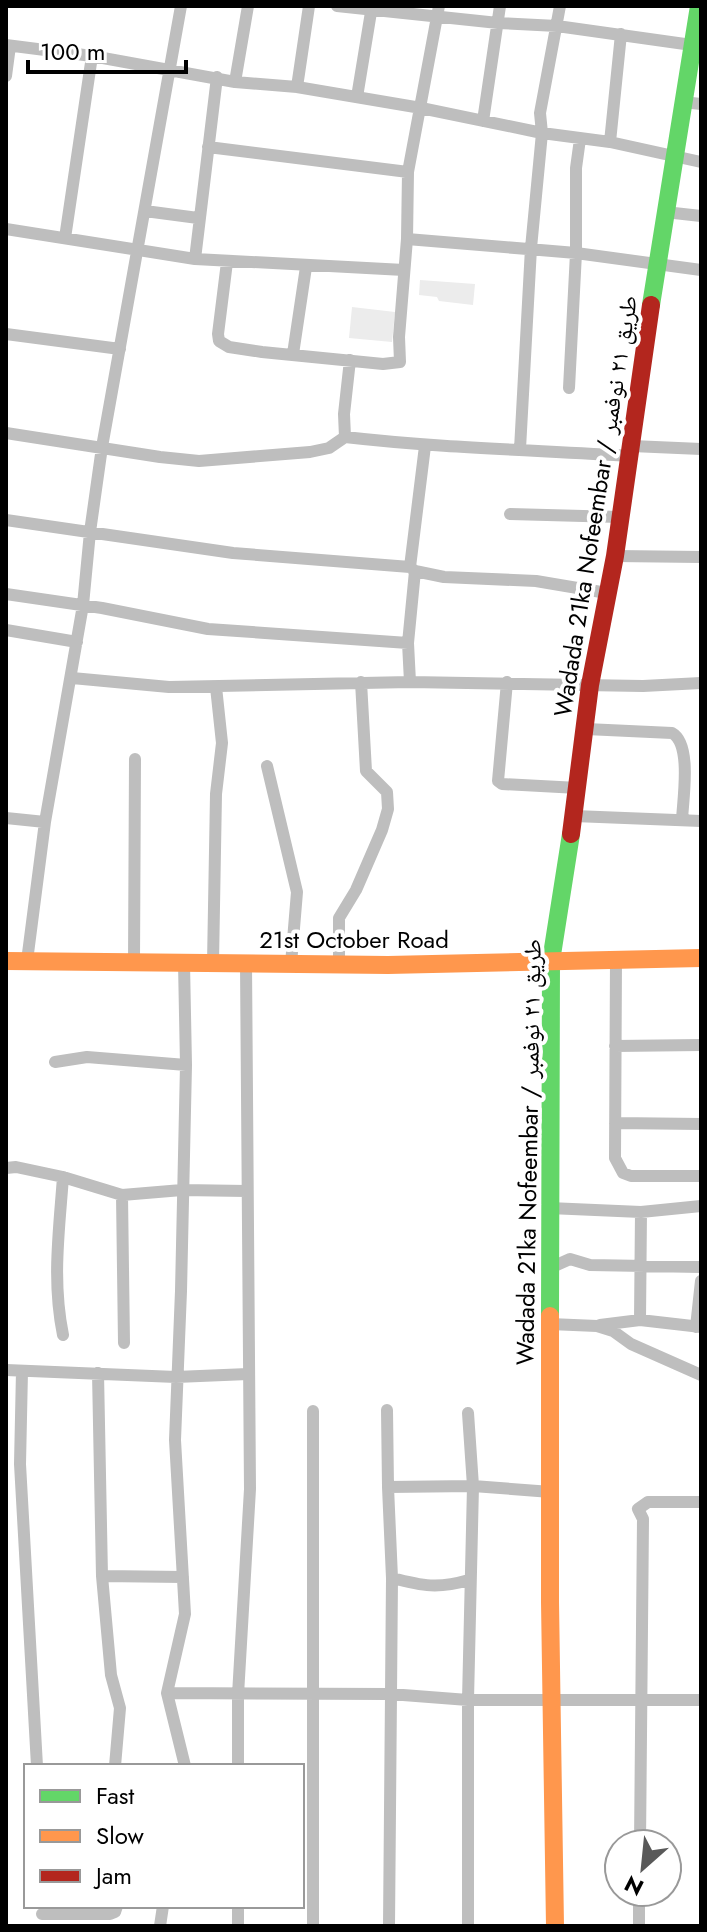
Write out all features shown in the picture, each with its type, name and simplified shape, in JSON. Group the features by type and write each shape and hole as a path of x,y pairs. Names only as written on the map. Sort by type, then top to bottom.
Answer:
{"street":[{"path":"27,961 45,822 83,605 102,447 181,6"},
{"path":"235,82 248,6"},
{"path":"297,87 309,6"},
{"path":"337,6 438,11 498,23 557,26 696,46"},
{"path":"483,121 500,6"},
{"path":"520,449 531,248 542,133 540,113 560,6"},
{"name":"Wadada 21ka Nofeembar / طريق ٢١ نوفمبر","path":"555,1926 551,1700 551,961 578,788 590,685 615,556 665,212 674,158 692,103 699,6"},
{"path":"357,97 372,8"},
{"path":"227,262 218,334 219,341 229,347 383,364 400,362 408,172 438,11"},
{"path":"610,142 621,34"},
{"path":"6,76 8,46 92,56 235,82 297,87 421,108 542,133 610,142 701,162"},
{"path":"65,238 92,56"},
{"path":"195,259 217,77"},
{"path":"569,388 576,253 576,168 580,139"},
{"path":"208,147 408,172"},
{"path":"145,211 198,218"},
{"path":"665,212 701,216"},
{"path":"6,229 195,259 404,270"},
{"path":"407,239 531,248 701,270"},
{"path":"293,354 306,267"},
{"path":"6,334 120,349"},
{"path":"345,437 344,414 350,360"},
{"path":"6,433 199,461 310,452 329,448 345,437 425,446 631,451 701,449"},
{"path":"410,682 408,643 412,569 425,446"},
{"path":"510,514 620,517"},
{"path":"6,520 233,553 412,569 444,577 536,581 607,593"},
{"path":"615,556 701,557"},
{"path":"6,594 222,630 408,643"},
{"path":"6,630 77,642"},
{"path":"72,678 169,687 361,682 701,683"},
{"path":"339,965 339,918 356,890 388,809 384,786 366,771 361,682"},
{"path":"507,682 498,781 502,784 578,788"},
{"path":"213,963 216,794 222,743 216,687"},
{"path":"586,729 672,733 679,737 683,744 684,760 682,820"},
{"path":"134,963 135,759"},
{"path":"267,766 297,892 291,964"},
{"path":"574,816 701,821"},
{"path":"6,818 45,822"},
{"name":"21st October Road","path":"6,961 339,965 701,958"},
{"path":"616,959 615,1158 623,1173 643,1177 701,1176"},
{"path":"184,963 186,1065 175,1440 183,1627 167,1693 185,1764"},
{"path":"238,1764 238,1695 249,1513 246,963"},
{"path":"615,1046 701,1045"},
{"path":"55,1062 87,1057 186,1065"},
{"path":"615,1123 701,1124"},
{"path":"6,1168 16,1167 63,1177 122,1195 182,1190 246,1191"},
{"path":"63,1177 56,1283 56,1302 63,1335"},
{"path":"122,1195 124,1343"},
{"path":"549,1208 641,1212 701,1206 701,1222"},
{"path":"640,1320 641,1212"},
{"path":"550,1268 570,1259 590,1265 701,1267"},
{"path":"550,1324 597,1326 640,1320 699,1327 701,1281"},
{"path":"597,1326 701,1375"},
{"path":"6,1370 176,1377 248,1374"},
{"path":"22,1371 20,1464 37,1764"},
{"path":"98,1373 102,1576 111,1675 120,1708 115,1764"},
{"path":"387,1410 392,1578 389,1926"},
{"path":"313,1411 313,1926"},
{"path":"468,1413 473,1486 469,1580 468,1926"},
{"path":"388,1487 473,1486 551,1492"},
{"path":"640,1828 643,1519 638,1509 648,1502 701,1502"},
{"path":"102,1576 183,1577"},
{"path":"392,1578 430,1587 469,1580"},
{"path":"167,1693 390,1694 468,1700 701,1700"},
{"path":"42,1915 110,1914 116,1908"}],"shaded area":[{"path":"420,280 475,284 473,305 419,295"},
{"path":"352,307 395,312 392,342 349,338"}],"traffic: fast":[{"path":"651,305 699,6"},
{"path":"550,1316 551,961 571,834"}],"traffic: slow":[{"path":"6,961 388,965 701,958"},
{"path":"550,1316 555,1926"}],"traffic: jam":[{"path":"571,834 590,685 615,556 651,305"}]}
